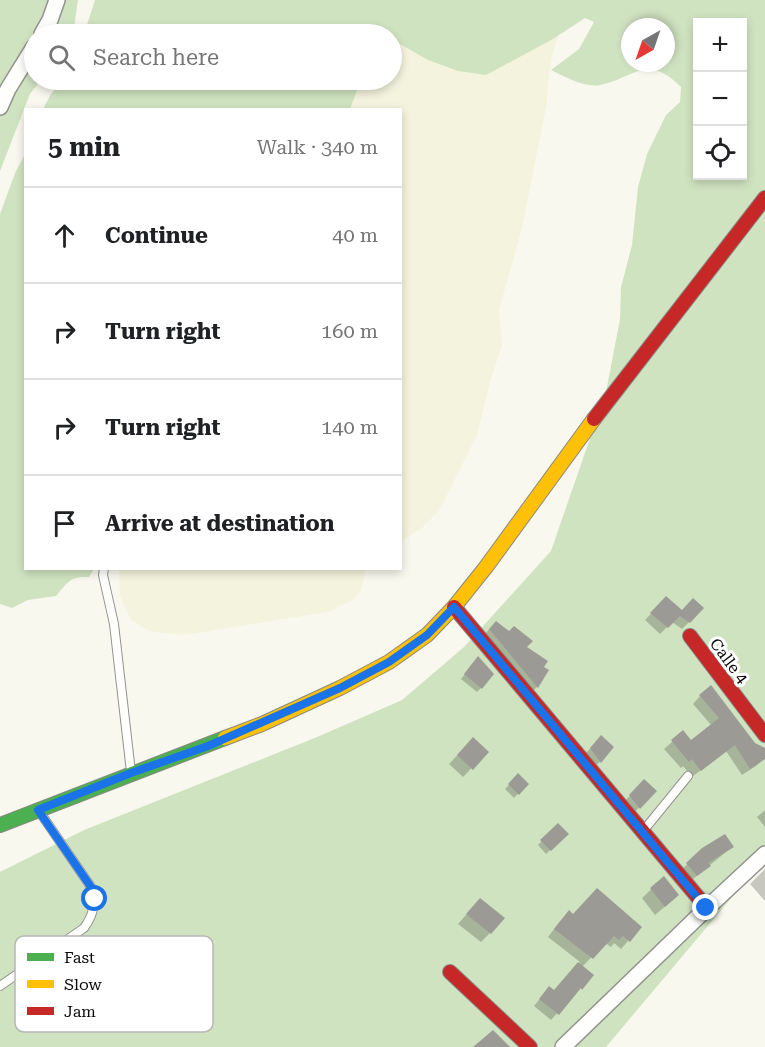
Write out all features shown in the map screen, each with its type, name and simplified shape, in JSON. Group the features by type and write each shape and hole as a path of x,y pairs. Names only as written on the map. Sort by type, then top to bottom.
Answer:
{"street":[{"path":"48,24 57,0"},
{"path":"0,107 24,63"},
{"path":"0,825 131,773 208,746 340,688 398,655 427,635 454,607 486,567 605,403 765,198"},
{"path":"454,607 706,908"},
{"name":"Calle 4","path":"690,636 765,735"},
{"path":"563,1047 765,854"},
{"path":"450,972 530,1047"}],"lane":[{"path":"104,570 117,649 131,773"},
{"path":"642,831 688,776"},
{"path":"38,810 91,887 95,899 92,917 84,928 72,936"},
{"path":"0,986 15,976"}],"green space":[{"path":"0,0 78,0 74,24 24,24 24,90 33,90 0,171"},
{"path":"95,0 765,0 765,858 606,1047 0,1047 0,872 84,830 317,737 402,700 464,647 551,551 606,392 620,319 621,287 632,245 638,187 647,154 666,115 680,102 681,87 661,72 675,72 675,18 621,18 621,72 636,72 600,85 588,85 551,70 579,49 594,22 585,18 553,39 486,75 458,71 428,60 402,45 402,24 87,24"},
{"path":"568,0 552,56 547,103 522,228 499,310 502,345 477,435 439,511 423,527 402,541 402,108 317,108 323,90 402,90 402,26"},
{"path":"54,90 357,90 350,108 44,108"},
{"path":"24,156 24,570 93,570 89,577 70,581 56,596 28,600 12,608 0,604 0,214"},
{"path":"119,570 366,570 361,590 353,600 328,612 184,635 149,631 131,620 120,596"}],"building":[{"path":"666,596 682,610 693,598 704,608 690,623 680,616 668,628 650,613"},
{"path":"496,621 509,631 514,626 533,641 527,647 548,661 544,667 549,670 538,688 489,629"},
{"path":"478,656 494,674 482,689 464,674"},
{"path":"711,685 755,743 765,748 765,759 750,769 735,745 701,771 692,759 689,762 671,740 683,730 691,740 719,718 699,695"},
{"path":"601,735 614,747 601,763 590,748"},
{"path":"473,737 489,752 473,770 457,755"},
{"path":"518,773 529,784 519,795 508,784"},
{"path":"644,779 657,791 640,809 629,795"},
{"path":"558,823 569,834 551,851 540,840"},
{"path":"725,834 734,847 708,863 711,866 697,876 686,863 702,848"},
{"path":"664,876 679,895 665,907 650,888"},
{"path":"597,888 642,927 630,942 623,936 619,940 614,936 593,959 554,929 569,910 573,914"},
{"path":"480,898 505,918 491,934 466,914"},
{"path":"578,962 594,975 559,1015 539,999 549,986 554,990"},
{"path":"493,1030 510,1047 473,1047"}],"traffic: fast":[{"path":"0,825 225,738"}],"traffic: slow":[{"path":"225,738 262,724 340,688 389,662 427,635 454,607 486,567 594,419"}],"traffic: jam":[{"path":"594,419 765,198"},
{"path":"454,607 707,908"},
{"path":"690,636 765,735"},
{"path":"450,972 530,1047"}],"route":[{"path":"95,899 91,887 38,810 131,773 184,756 262,724 340,688 389,662 427,635 454,607 706,908"}]}
